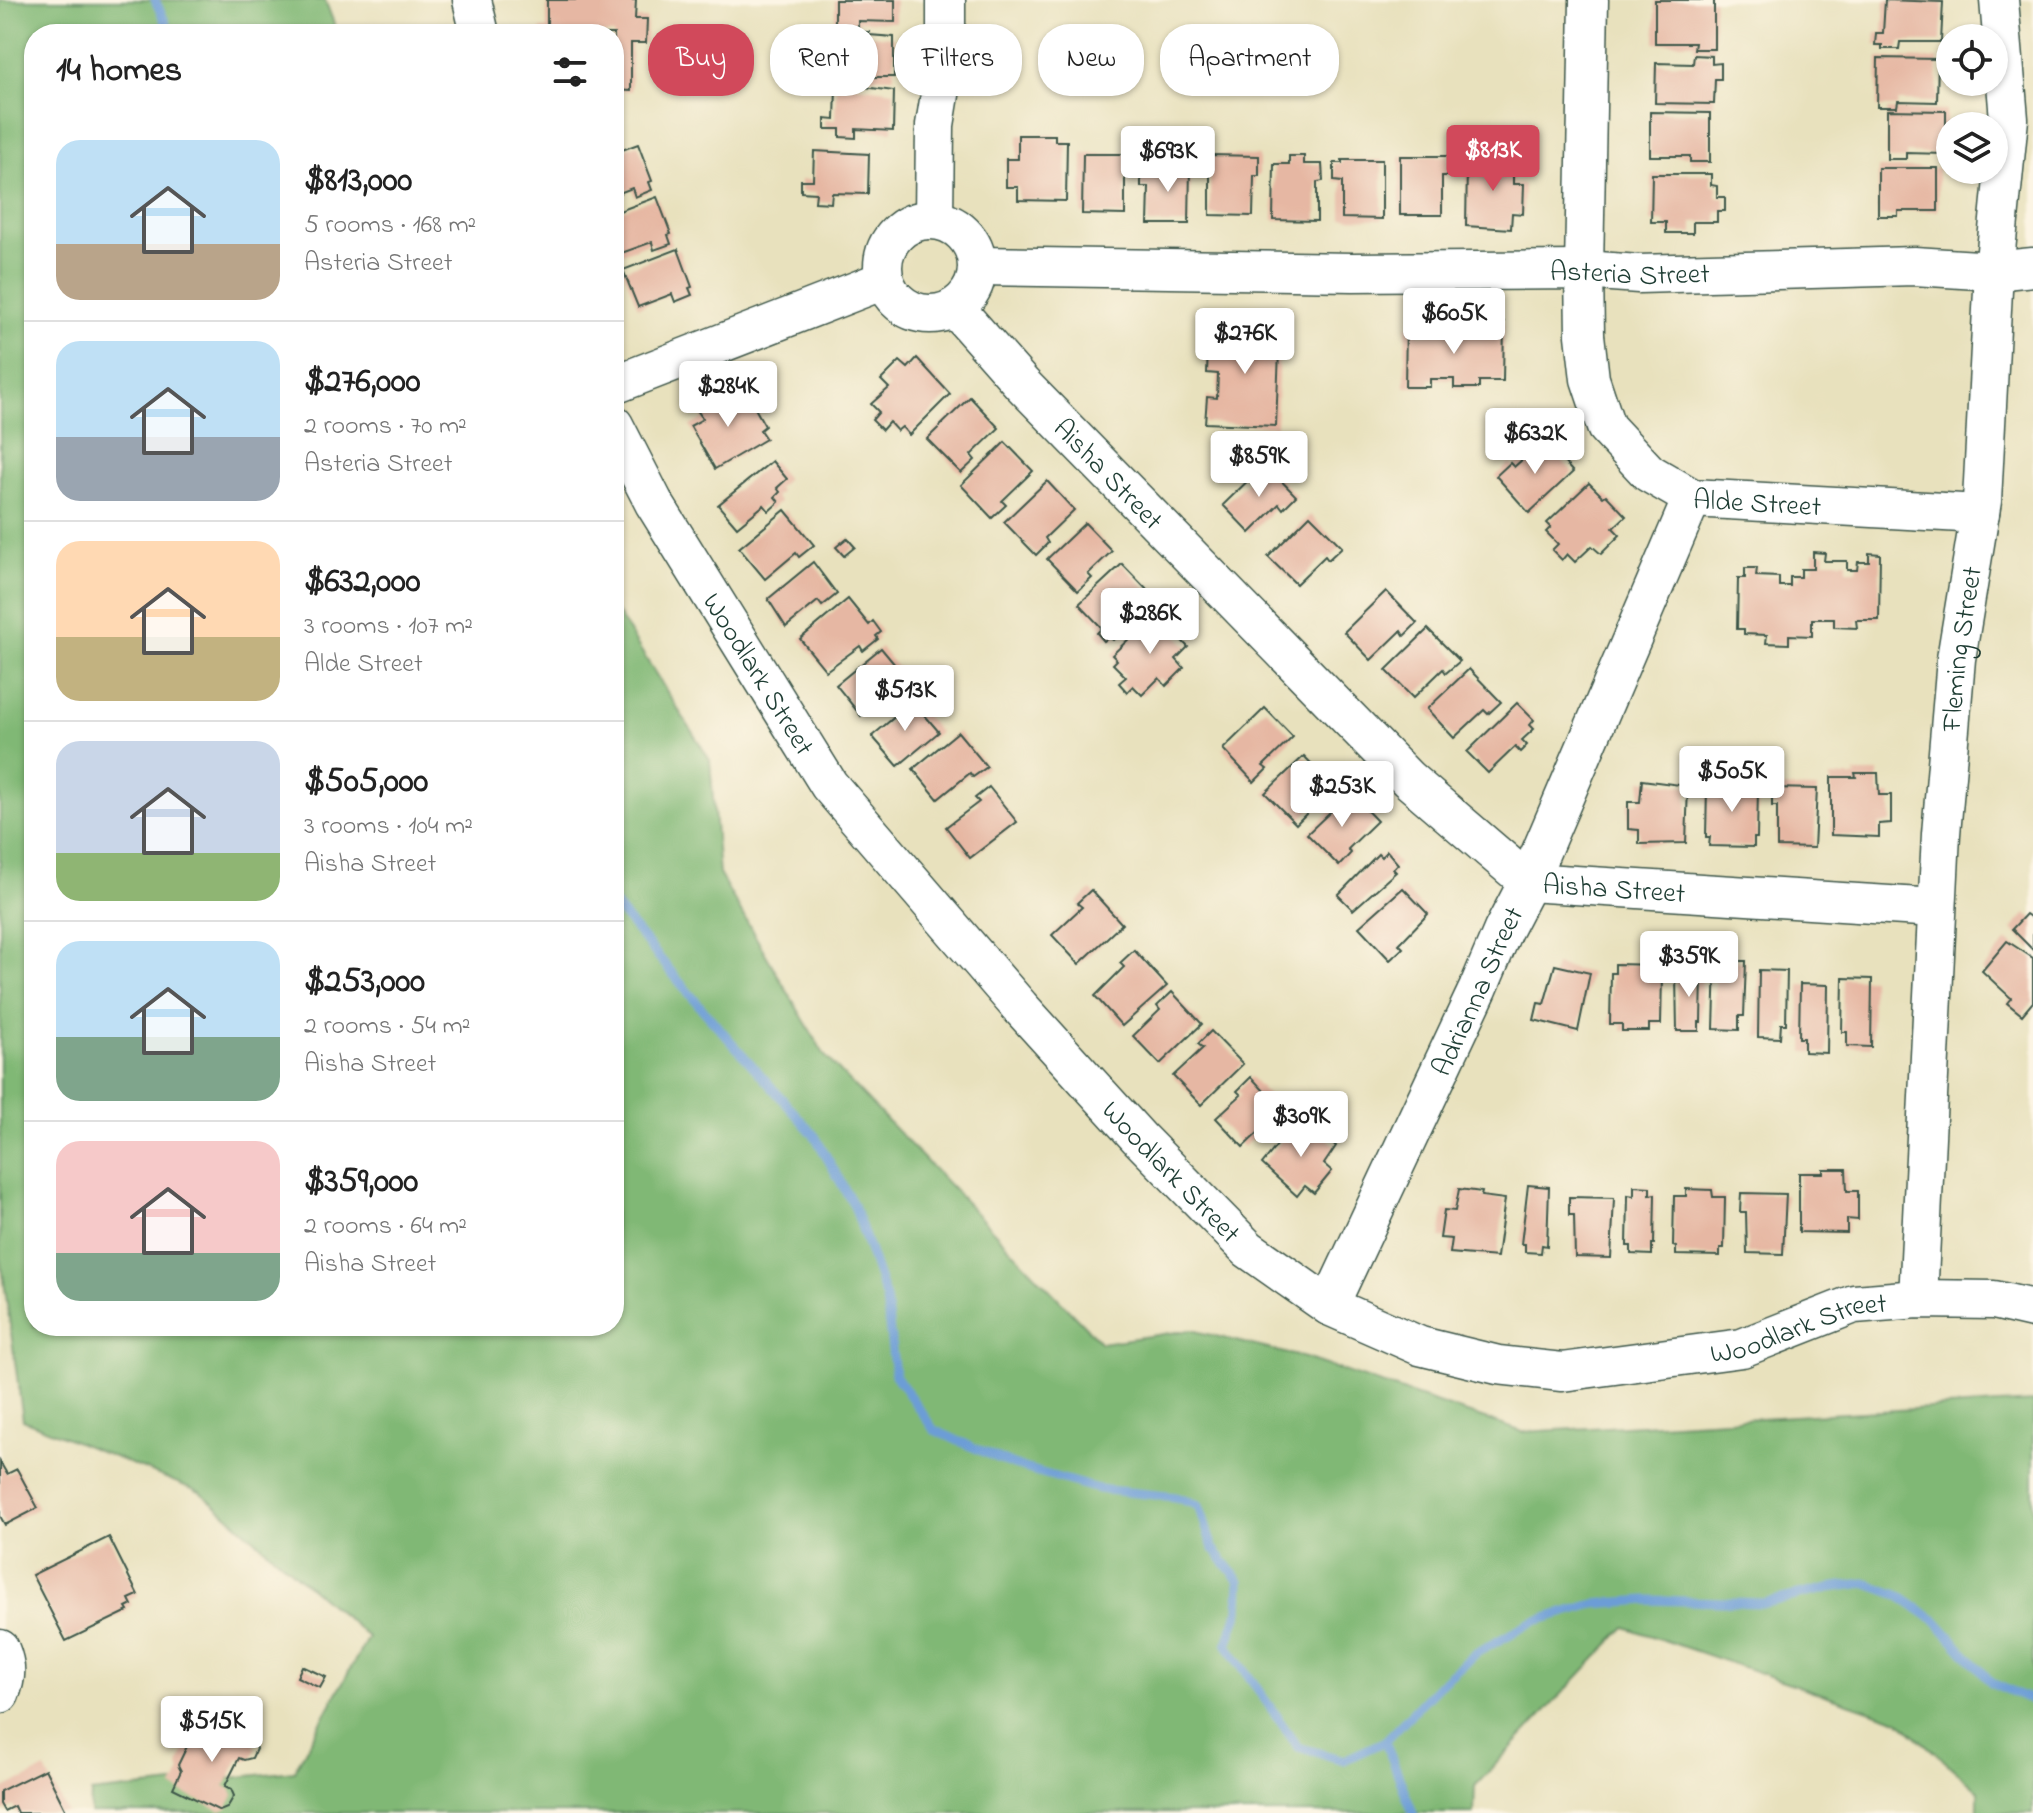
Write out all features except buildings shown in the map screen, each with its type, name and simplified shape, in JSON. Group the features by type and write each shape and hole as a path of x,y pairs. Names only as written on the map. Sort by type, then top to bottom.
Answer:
{"street":[{"path":"472,0 478,24"},
{"path":"934,219 935,125 946,58 946,0"},
{"name":"Alde Street","path":"1589,0 1585,335 1590,379 1606,427 1649,473 1692,498 1980,514"},
{"name":"Fleming Street","path":"1918,1299 1936,908 1956,659 1980,514 1989,404 1994,271 2009,119 1999,0"},
{"path":"934,219 963,231 977,254 978,266 972,290 955,308 944,313 919,313 907,309 891,295 884,280 883,261 889,243 902,228 917,221 934,219"},
{"name":"Asteria Street","path":"978,266 1353,272 1584,270 1639,274 1914,266 1994,271 2033,267"},
{"path":"624,381 884,280"},
{"name":"Aisha Street","path":"955,308 1022,384 1408,779 1528,882 1936,908"},
{"name":"Woodlark Street","path":"624,444 654,503 829,785 1020,1007 1139,1138 1248,1249 1329,1306 1420,1346 1498,1365 1562,1372 1742,1348 1854,1304 1918,1299 1994,1300 2033,1309"},
{"name":"Adrianna Street","path":"1329,1306 1528,882 1692,498"},
{"path":"0,1649 6,1662 6,1681 0,1692"}],"green space":[{"path":"0,0 325,0 334,24 24,24 24,1336 624,1336 624,624 710,760 719,874 825,1056 1101,1343 1191,1330 1305,1358 1523,1432 2033,1402 2033,1813 1978,1813 1978,1791 1898,1720 1625,1627 1475,1786 1474,1813 90,1813 91,1793 294,1771 368,1637 200,1492 23,1420 0,1252"}],"waterway":[{"path":"155,0 166,24"},
{"path":"624,916 815,1136 855,1208 886,1299 895,1375 934,1430 1013,1465 1098,1489 1176,1497 1199,1506 1213,1548 1240,1581 1239,1610 1227,1645 1298,1747 1344,1760 1385,1741 1413,1813"},
{"path":"1385,1741 1439,1685 1476,1653 1532,1622 1594,1604 1648,1600 1765,1603 1865,1583 1898,1595 1936,1621 1992,1683 2033,1701"}]}
